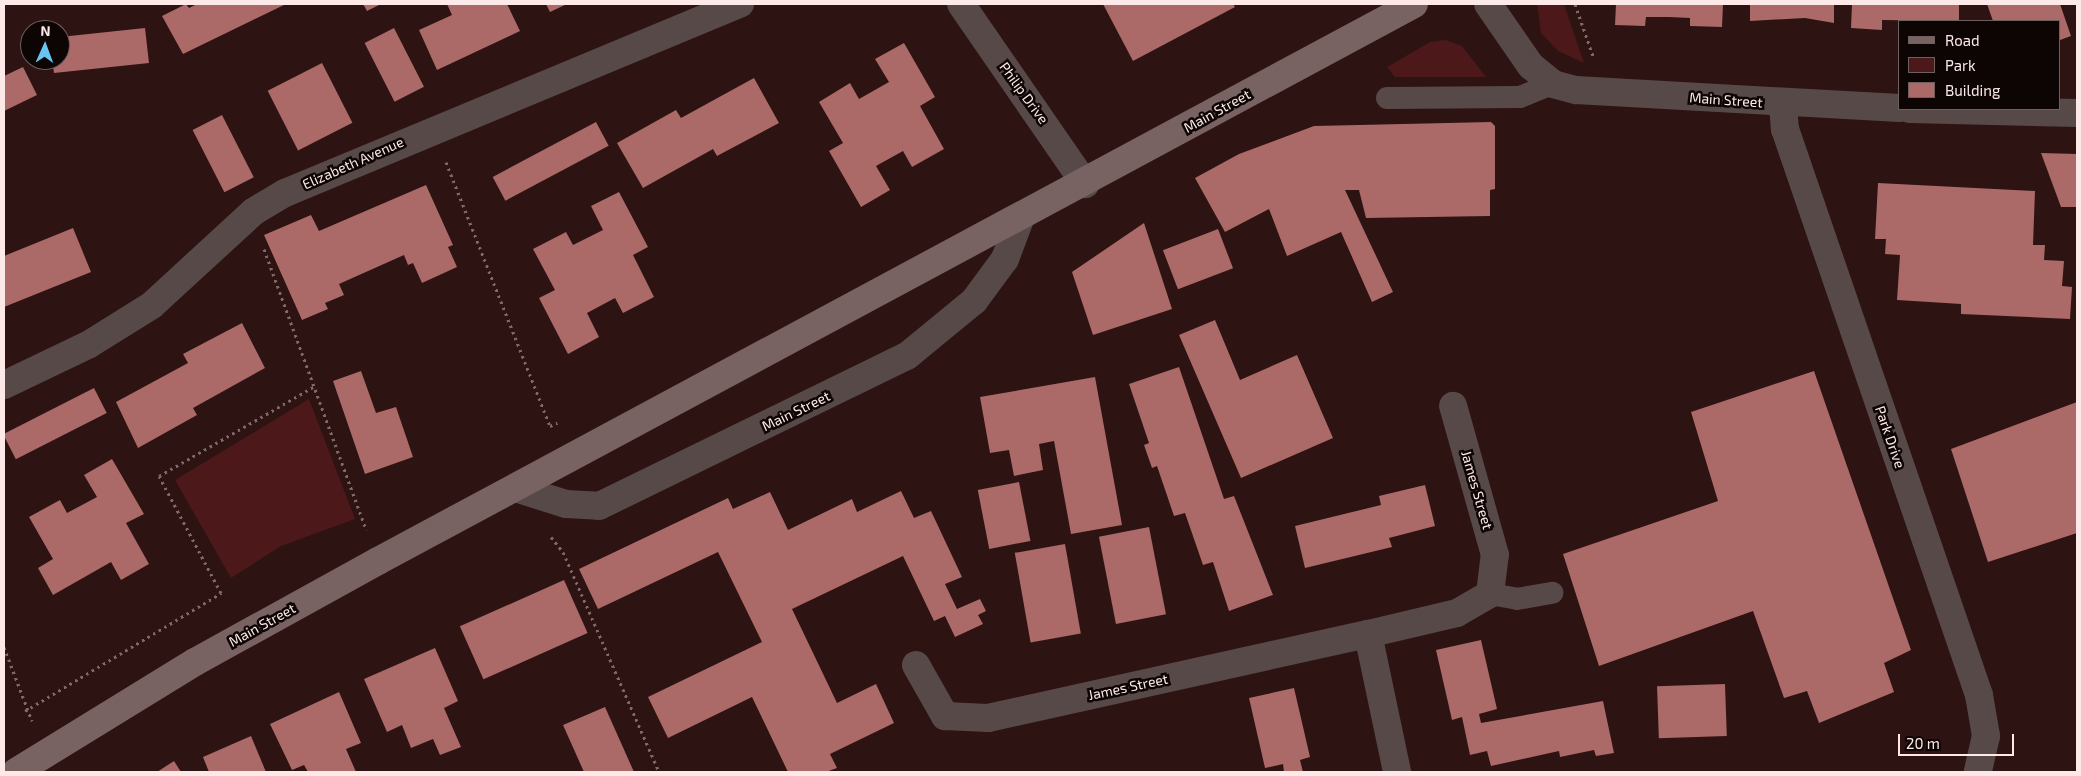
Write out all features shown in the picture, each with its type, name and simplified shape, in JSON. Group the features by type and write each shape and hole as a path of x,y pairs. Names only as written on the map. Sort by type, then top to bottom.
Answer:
{"main road":[{"name":"Main Street","path":"16,772 195,662 378,561 1020,219 1414,4"}],"street":[{"name":"Elizabeth Avenue","path":"4,385 88,345 152,306 253,212 285,192 433,128 740,4"},
{"name":"Philip Drive","path":"961,4 1085,184"},
{"path":"1488,4 1531,66 1552,84"},
{"name":"Main Street","path":"1552,84 1606,92 1898,108"},
{"name":"Park Drive","path":"1783,103 1785,129 1979,694 1986,736 1978,772"},
{"path":"2061,105 2074,105"},
{"name":"Main Street","path":"515,488 566,504 599,506 907,356 974,301 1005,259 1020,219"},
{"name":"James Street","path":"916,665 945,716 988,718 1457,613 1490,594 1495,555 1453,406"},
{"path":"1368,634 1397,772"}],"lane":[{"path":"1387,98 1520,97 1552,84"},
{"path":"1490,594 1517,599 1552,593"}],"path":[{"path":"1574,4 1606,92"},
{"path":"433,128 550,426 571,418 589,447"},
{"path":"253,212 313,387 378,561"},
{"path":"26,711 221,594 159,476 313,387"},
{"path":"547,531 563,552 659,772"},
{"path":"4,647 26,711 54,749"}],"green space":[{"path":"1537,4 1564,4 1584,63 1558,51 1541,33"},
{"path":"1446,40 1462,46 1486,77 1395,77 1387,67 1430,42"},
{"path":"309,399 355,519 281,546 231,578 175,480"}],"building":[{"path":"186,4 189,8 197,4 286,4 183,54 162,16"},
{"path":"363,4 381,4 367,11"},
{"path":"447,4 507,4 520,31 437,70 419,30 452,15"},
{"path":"546,4 567,4 550,12"},
{"path":"1103,4 1233,4 1235,7 1133,61"},
{"path":"1616,4 1723,4 1722,27 1690,26 1690,18 1669,17 1646,17 1645,26 1615,25"},
{"path":"1750,4 1834,4 1834,23 1805,18 1750,21"},
{"path":"1852,4 1959,4 1959,20 1882,20 1882,30 1851,28"},
{"path":"1987,4 2060,4 2071,36 2061,40 2061,20 1993,20"},
{"path":"145,28 149,63 54,73 54,70 70,70 70,36"},
{"path":"394,28 424,87 395,102 365,43"},
{"path":"904,43 935,97 920,106 944,149 912,167 903,151 876,166 890,190 861,207 829,151 843,143 819,102 850,83 859,99 889,82 875,59"},
{"path":"322,63 352,123 298,150 268,91"},
{"path":"20,68 24,70 37,95 4,111 4,76"},
{"path":"754,78 779,123 717,156 713,149 643,188 617,143 676,110 681,118"},
{"path":"222,115 254,177 224,192 193,130"},
{"path":"596,122 609,146 505,201 493,177"},
{"path":"1491,122 1495,126 1495,189 1490,190 1490,216 1366,218 1359,190 1345,190 1393,292 1372,302 1341,232 1287,256 1269,209 1225,232 1195,178 1239,154 1314,126"},
{"path":"2041,153 2077,154 2077,207 2061,207"},
{"path":"1878,183 2035,191 2033,245 2045,245 2044,260 2064,261 2062,286 2072,287 2070,319 1961,314 1961,304 1897,300 1900,255 1885,254 1886,239 1875,239"},
{"path":"426,185 453,245 448,247 457,267 422,283 413,263 408,265 404,255 339,284 344,295 325,303 328,309 302,320 264,235 311,215 319,231"},
{"path":"619,192 648,247 633,255 654,297 623,313 615,298 587,313 599,337 568,354 539,298 555,290 533,249 566,232 573,245 603,230 591,206"},
{"path":"1144,223 1172,309 1093,335 1072,272"},
{"path":"73,228 91,272 4,307 4,256"},
{"path":"1218,229 1233,268 1178,289 1163,250"},
{"path":"1215,320 1240,380 1297,355 1333,438 1241,478 1179,335"},
{"path":"242,323 265,368 193,408 197,415 138,448 116,402 188,363 183,354"},
{"path":"1179,367 1224,499 1234,496 1273,595 1229,611 1213,562 1203,565 1185,513 1174,516 1157,466 1152,468 1144,445 1149,443 1129,384"},
{"path":"361,371 376,413 396,407 413,457 365,474 333,381"},
{"path":"1814,371 1911,650 1884,663 1894,692 1819,723 1807,691 1784,698 1753,611 1599,666 1563,554 1718,501 1691,412"},
{"path":"1095,377 1122,525 1071,534 1054,441 1039,444 1043,470 1014,476 1009,450 990,453 980,397"},
{"path":"94,388 107,413 16,459 4,434"},
{"path":"2077,402 2077,533 1988,562 1951,449"},
{"path":"112,459 144,514 126,523 149,564 121,580 111,562 53,595 38,568 53,559 29,517 60,500 67,513 97,497 84,475"},
{"path":"1019,482 1030,541 989,549 978,490"},
{"path":"1425,485 1435,526 1389,538 1392,547 1305,568 1295,526 1381,505 1379,496"},
{"path":"901,491 914,518 931,511 962,577 945,584 957,609 980,599 986,611 978,615 983,624 955,637 945,616 934,621 903,556 792,609 837,703 876,684 894,723 830,754 837,768 826,772 788,772 752,697 668,738 648,697 762,642 718,552 598,609 579,569 728,498 733,509 770,492 788,530 852,499 857,512"},
{"path":"1149,527 1166,614 1116,624 1099,537"},
{"path":"1065,544 1081,634 1031,642 1015,553"},
{"path":"564,580 588,633 483,679 460,626"},
{"path":"1481,640 1497,709 1479,714 1481,723 1603,701 1614,753 1596,756 1594,750 1560,757 1559,751 1491,766 1487,751 1470,755 1462,717 1452,720 1436,650"},
{"path":"435,648 458,701 444,708 461,747 440,755 433,739 411,748 402,725 387,732 364,679"},
{"path":"1725,684 1727,736 1659,738 1657,686"},
{"path":"1294,688 1310,757 1300,760 1303,772 1284,772 1283,764 1265,768 1249,698"},
{"path":"339,692 361,743 346,749 356,772 308,772 304,765 292,770 270,724"},
{"path":"605,707 634,772 584,772 563,725"},
{"path":"251,736 266,772 209,772 203,757"},
{"path":"174,761 181,772 157,772"}]}
